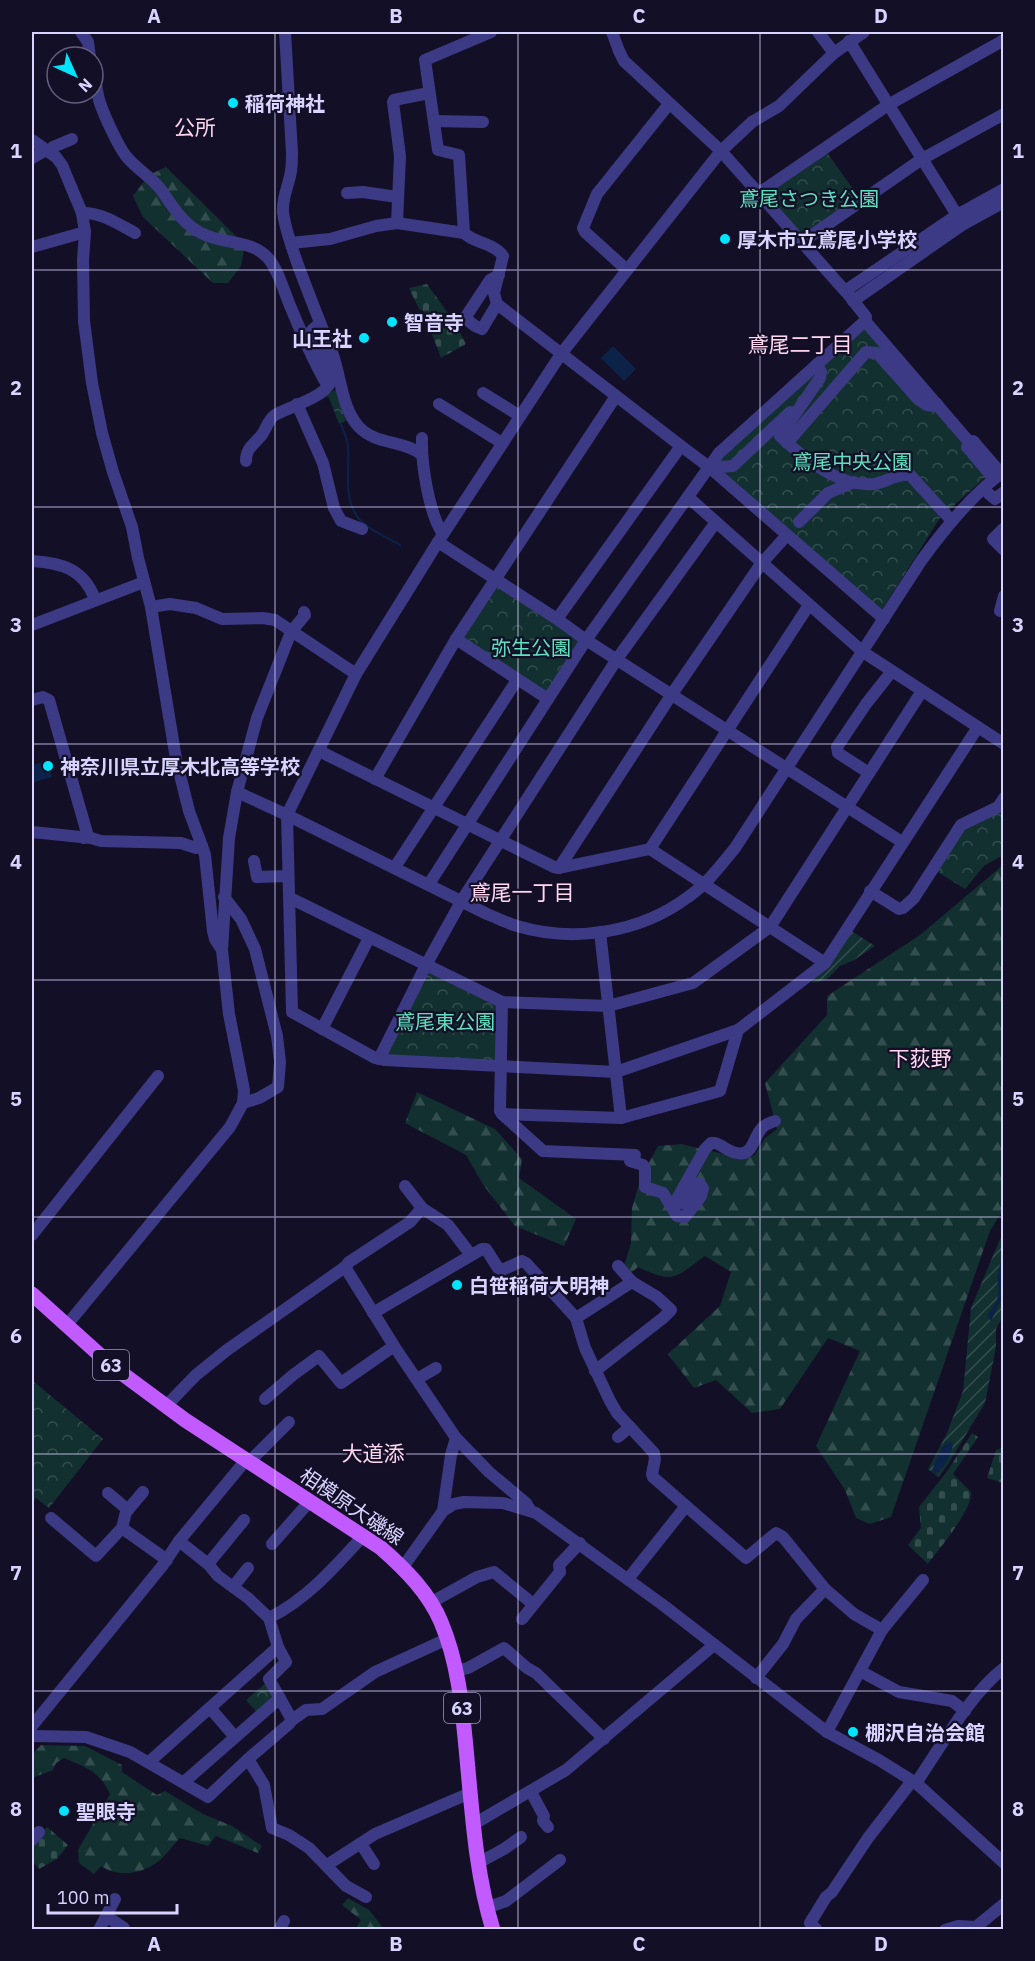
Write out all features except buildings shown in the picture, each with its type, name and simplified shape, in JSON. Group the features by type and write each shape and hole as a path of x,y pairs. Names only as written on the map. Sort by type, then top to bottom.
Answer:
{"main road":[{"name":"相模原大磯線","path":"32,1294 112,1366 166,1406 248,1461 364,1535 413,1579 441,1621 456,1671 462,1703 478,1863 486,1908 493,1929"}],"street":[{"path":"285,32 292,153 291,172 283,208 291,243 333,356 349,411 357,425 378,439 414,449 421,454"},
{"path":"612,32 624,62 721,151 849,296 866,317 865,321 1000,476"},
{"path":"818,32 834,53"},
{"path":"864,32 834,53 787,99 752,122 721,151 561,354 440,538 356,674 287,815 292,1012 375,1059 616,1072 738,1030 825,963 978,727"},
{"path":"413,68 425,60 484,33"},
{"path":"759,193 888,105 1004,40"},
{"path":"849,41 957,215"},
{"path":"425,60 438,150 459,155 464,233"},
{"path":"397,223 400,156 393,102 394,99 429,93"},
{"path":"627,270 583,228 597,194 669,104"},
{"path":"102,105 124,154 157,184 175,211 192,228 211,238 260,250 269,260 328,386"},
{"path":"802,242 922,159 1004,114"},
{"path":"434,121 483,122"},
{"path":"32,158 72,139"},
{"path":"32,140 62,165 82,213 85,232 84,321 92,383 102,433 132,527 151,607 176,759 189,812 205,855 213,931 222,951"},
{"path":"849,296 957,215 1004,189"},
{"path":"347,193 363,192 397,197"},
{"path":"849,296 962,225 1004,202"},
{"path":"82,213 102,216 135,233"},
{"path":"291,243 330,239 376,226 397,223 464,233 469,238 499,249 503,256 494,293 497,304 681,446 711,466 884,619"},
{"path":"32,247 85,232"},
{"path":"497,304 482,329 475,327 465,318 490,280 499,275"},
{"path":"429,884 586,640 719,453 865,321"},
{"path":"246,461 249,448 262,436 273,417 320,394 328,386 331,379 328,367 312,330 320,324"},
{"path":"787,443 866,352 877,353 922,402 934,406 937,404"},
{"path":"817,364 820,378 780,436 834,476 872,484 906,474 910,475 952,521"},
{"path":"483,393 520,416"},
{"path":"375,779 456,639 616,396"},
{"path":"297,404 323,463 334,507 347,525 362,529"},
{"path":"439,404 502,443"},
{"path":"711,466 733,466 789,413 798,408"},
{"path":"422,438 421,454 430,504 439,528 440,538 495,580 586,640 902,842"},
{"path":"967,447 973,441 1000,476"},
{"path":"557,619 681,446"},
{"path":"237,792 395,867 487,914 518,926 576,934 600,932 620,929 665,911 704,884 735,848 921,561 952,521 1000,476"},
{"path":"799,522 828,493 854,482"},
{"path":"989,495 995,499 1004,492"},
{"path":"688,497 863,652 1004,744"},
{"path":"379,1059 426,965 462,900 617,659 716,522"},
{"path":"1003,529 993,539 1004,550"},
{"path":"559,868 672,694 761,564 787,535"},
{"path":"32,561 59,564 72,569 82,578 95,599"},
{"path":"32,624 144,582"},
{"path":"1000,611 1004,596"},
{"path":"151,607 170,604 196,608 222,619 275,620 356,674"},
{"path":"650,849 809,605"},
{"path":"66,1326 230,1127 243,1103 244,1090 229,1014 222,951 229,838 237,792 257,718 291,632 305,615 304,612"},
{"path":"456,639 548,699"},
{"path":"869,773 838,753 837,747 892,671"},
{"path":"395,867 517,680"},
{"path":"290,898 502,1002 608,1006 693,983 770,927 922,691"},
{"path":"32,700 43,697 49,700 87,833 84,838"},
{"path":"319,751 559,868 650,849 825,963"},
{"path":"870,891 899,909 903,908 914,898 961,825 998,807 1004,798"},
{"path":"32,832 101,841 181,843 196,848 202,846"},
{"path":"254,861 256,877 288,876"},
{"path":"224,897 241,919 255,949 277,1036 280,1062 278,1088 260,1098 243,1103"},
{"path":"600,932 621,1118"},
{"path":"322,1029 369,938"},
{"path":"502,1002 500,1111 502,1114 543,1151 632,1157 645,1169 645,1187 663,1193 677,1216 685,1217 701,1196 703,1188 699,1183 693,1185 687,1203 681,1203 678,1197 705,1149 711,1143 738,1154 747,1152 760,1130 768,1123 775,1121"},
{"path":"502,1114 621,1118 720,1090 738,1030"},
{"path":"32,1235 158,1076"},
{"path":"405,1186 422,1208 448,1225 471,1255"},
{"path":"166,1406 196,1375 227,1350 349,1262 410,1222 422,1208"},
{"path":"373,1313 471,1255 486,1249 498,1268 502,1270 522,1261 526,1263 576,1317 585,1348 610,1401 654,1453 653,1477 746,1558 776,1533 783,1537 825,1589 854,1614 882,1630"},
{"path":"595,1371 670,1310 657,1297 632,1282 618,1266"},
{"path":"345,1267 394,1346 456,1438 489,1472 526,1503 530,1510"},
{"path":"576,1317 632,1282"},
{"path":"267,1395 319,1356 324,1358 341,1383 394,1346"},
{"path":"417,1380 436,1368"},
{"path":"32,1725 167,1560 179,1541 248,1461 285,1423"},
{"path":"618,1437 630,1427"},
{"path":"443,1511 451,1455 456,1438"},
{"path":"51,1518 96,1556 143,1492"},
{"path":"108,1493 128,1510"},
{"path":"272,1544 310,1501"},
{"path":"402,1567 443,1511 454,1504 503,1503 530,1510 628,1579 827,1732 914,1782 1004,1863"},
{"path":"628,1579 686,1506"},
{"path":"208,1564 244,1520"},
{"path":"116,1531 167,1560"},
{"path":"269,1618 285,1610 327,1575 364,1535"},
{"path":"179,1541 269,1618 278,1647 286,1662 269,1678 292,1720"},
{"path":"522,1619 561,1572 559,1565 579,1543"},
{"path":"233,1587 248,1568"},
{"path":"430,1603 477,1577 494,1572 533,1605"},
{"path":"827,1732 882,1630 923,1580"},
{"path":"756,1678 783,1644 796,1619 825,1589"},
{"path":"32,1736 86,1737 130,1752 208,1797 248,1759 306,1710 322,1709 375,1672 447,1639"},
{"path":"474,1824 566,1770 714,1646"},
{"path":"148,1762 278,1647"},
{"path":"456,1671 468,1668 504,1648 527,1668 536,1672 604,1739"},
{"path":"817,1929 810,1923 868,1838 914,1782 965,1711 987,1684 1004,1668"},
{"path":"860,1671 899,1692 952,1701 965,1711"},
{"path":"184,1782 280,1698"},
{"path":"210,1708 235,1737"},
{"path":"248,1759 264,1785 272,1828 299,1842 327,1865 346,1886 366,1897"},
{"path":"531,1792 547,1819"},
{"path":"327,1865 375,1834 470,1793"},
{"path":"478,1863 518,1842"},
{"path":"361,1844 374,1864"},
{"path":"486,1908 506,1901 541,1879 560,1860"},
{"path":"99,1929 115,1899"},
{"path":"945,1929 958,1926 975,1927 1004,1904"},
{"path":"106,1916 124,1928"}],"green space":[{"name":"鳶尾さつき公園","path":"824,153 828,154 858,196 802,235 768,195 769,192"},
{"path":"166,167 245,245 241,266 228,283 213,283 143,217 133,196 149,175"},
{"path":"427,284 455,323 466,344 441,358 423,311 419,309 409,288"},
{"name":"鳶尾中央公園","path":"859,319 989,474 940,518 880,613 714,467 721,453"},
{"path":"337,389 346,421 339,424 329,398 325,395"},
{"name":"弥生公園","path":"498,587 582,640 546,695 463,637"},
{"path":"1003,806 1003,855 984,866 965,889 936,871 962,830"},
{"path":"1003,865 1003,1210 990,1231 891,1517 870,1524 856,1518 845,1490 816,1446 860,1351 828,1338 780,1409 752,1413 716,1380 694,1388 668,1354 720,1306 731,1272 705,1256 674,1276 659,1276 638,1267 631,1273 624,1266 631,1243 632,1208 641,1177 658,1146 681,1144 745,1159 755,1155 764,1139 777,1129 765,1083 827,1015 827,996 920,935"},
{"path":"850,930 875,946 840,966 827,979 813,983 811,980"},
{"name":"鳶尾東公園","path":"430,972 497,1006 496,1059 492,1062 386,1057"},
{"path":"417,1092 495,1129 522,1159 519,1178 576,1219 564,1246 515,1226 484,1186 466,1155 405,1123"},
{"path":"1003,1232 1003,1316 996,1329 996,1347 985,1403 938,1477 928,1469 947,1433 963,1391 971,1308"},
{"path":"33,1381 103,1439 49,1508 36,1498 32,1504"},
{"path":"972,1433 978,1437 953,1474 971,1492 967,1508 928,1564 908,1545 921,1528 919,1507 948,1470"},
{"path":"1003,1441 1003,1483 987,1478 996,1450 1001,1448"},
{"path":"267,1682 275,1695 258,1714 246,1700"},
{"path":"41,1745 85,1746 122,1765 122,1772 157,1795 165,1791 203,1814 232,1826 262,1846 258,1853 216,1836 208,1846 180,1838 160,1860 146,1869 123,1873 101,1866 94,1874 79,1863 78,1850 110,1794 102,1780 92,1771 64,1758 56,1763 53,1770 32,1778 32,1755"},
{"path":"47,1827 68,1845 57,1859 39,1869 32,1861 32,1844"},
{"path":"348,1898 369,1910 384,1929 355,1929 361,1920 342,1905"}],"water":[{"path":"613,346 636,369 624,381 601,358"},
{"path":"48,761 52,777 32,783 32,765"},
{"path":"1003,1257 1003,1295 991,1321 987,1316 997,1301 999,1290 997,1279"},
{"path":"950,1442 953,1445 950,1454 936,1474 933,1468 939,1453 946,1443"}],"waterway":[{"path":"341,425 348,444 348,485 354,512 369,527 400,545"}],"place":[{"name":"稲荷神社","path":"233,103"},
{"name":"厚木市立鳶尾小学校","path":"725,239"},
{"name":"智音寺","path":"392,322"},
{"name":"山王社","path":"364,338"},
{"name":"神奈川県立厚木北高等学校","path":"48,766"},
{"name":"白笹稲荷大明神","path":"457,1285"},
{"name":"棚沢自治会館","path":"853,1732"},
{"name":"聖眼寺","path":"64,1811"}],"district":[{"name":"公所","path":"195,127"},
{"name":"鳶尾二丁目","path":"800,344"},
{"name":"鳶尾一丁目","path":"522,892"},
{"name":"下荻野","path":"920,1058"},
{"name":"大道添","path":"373,1453"}]}
